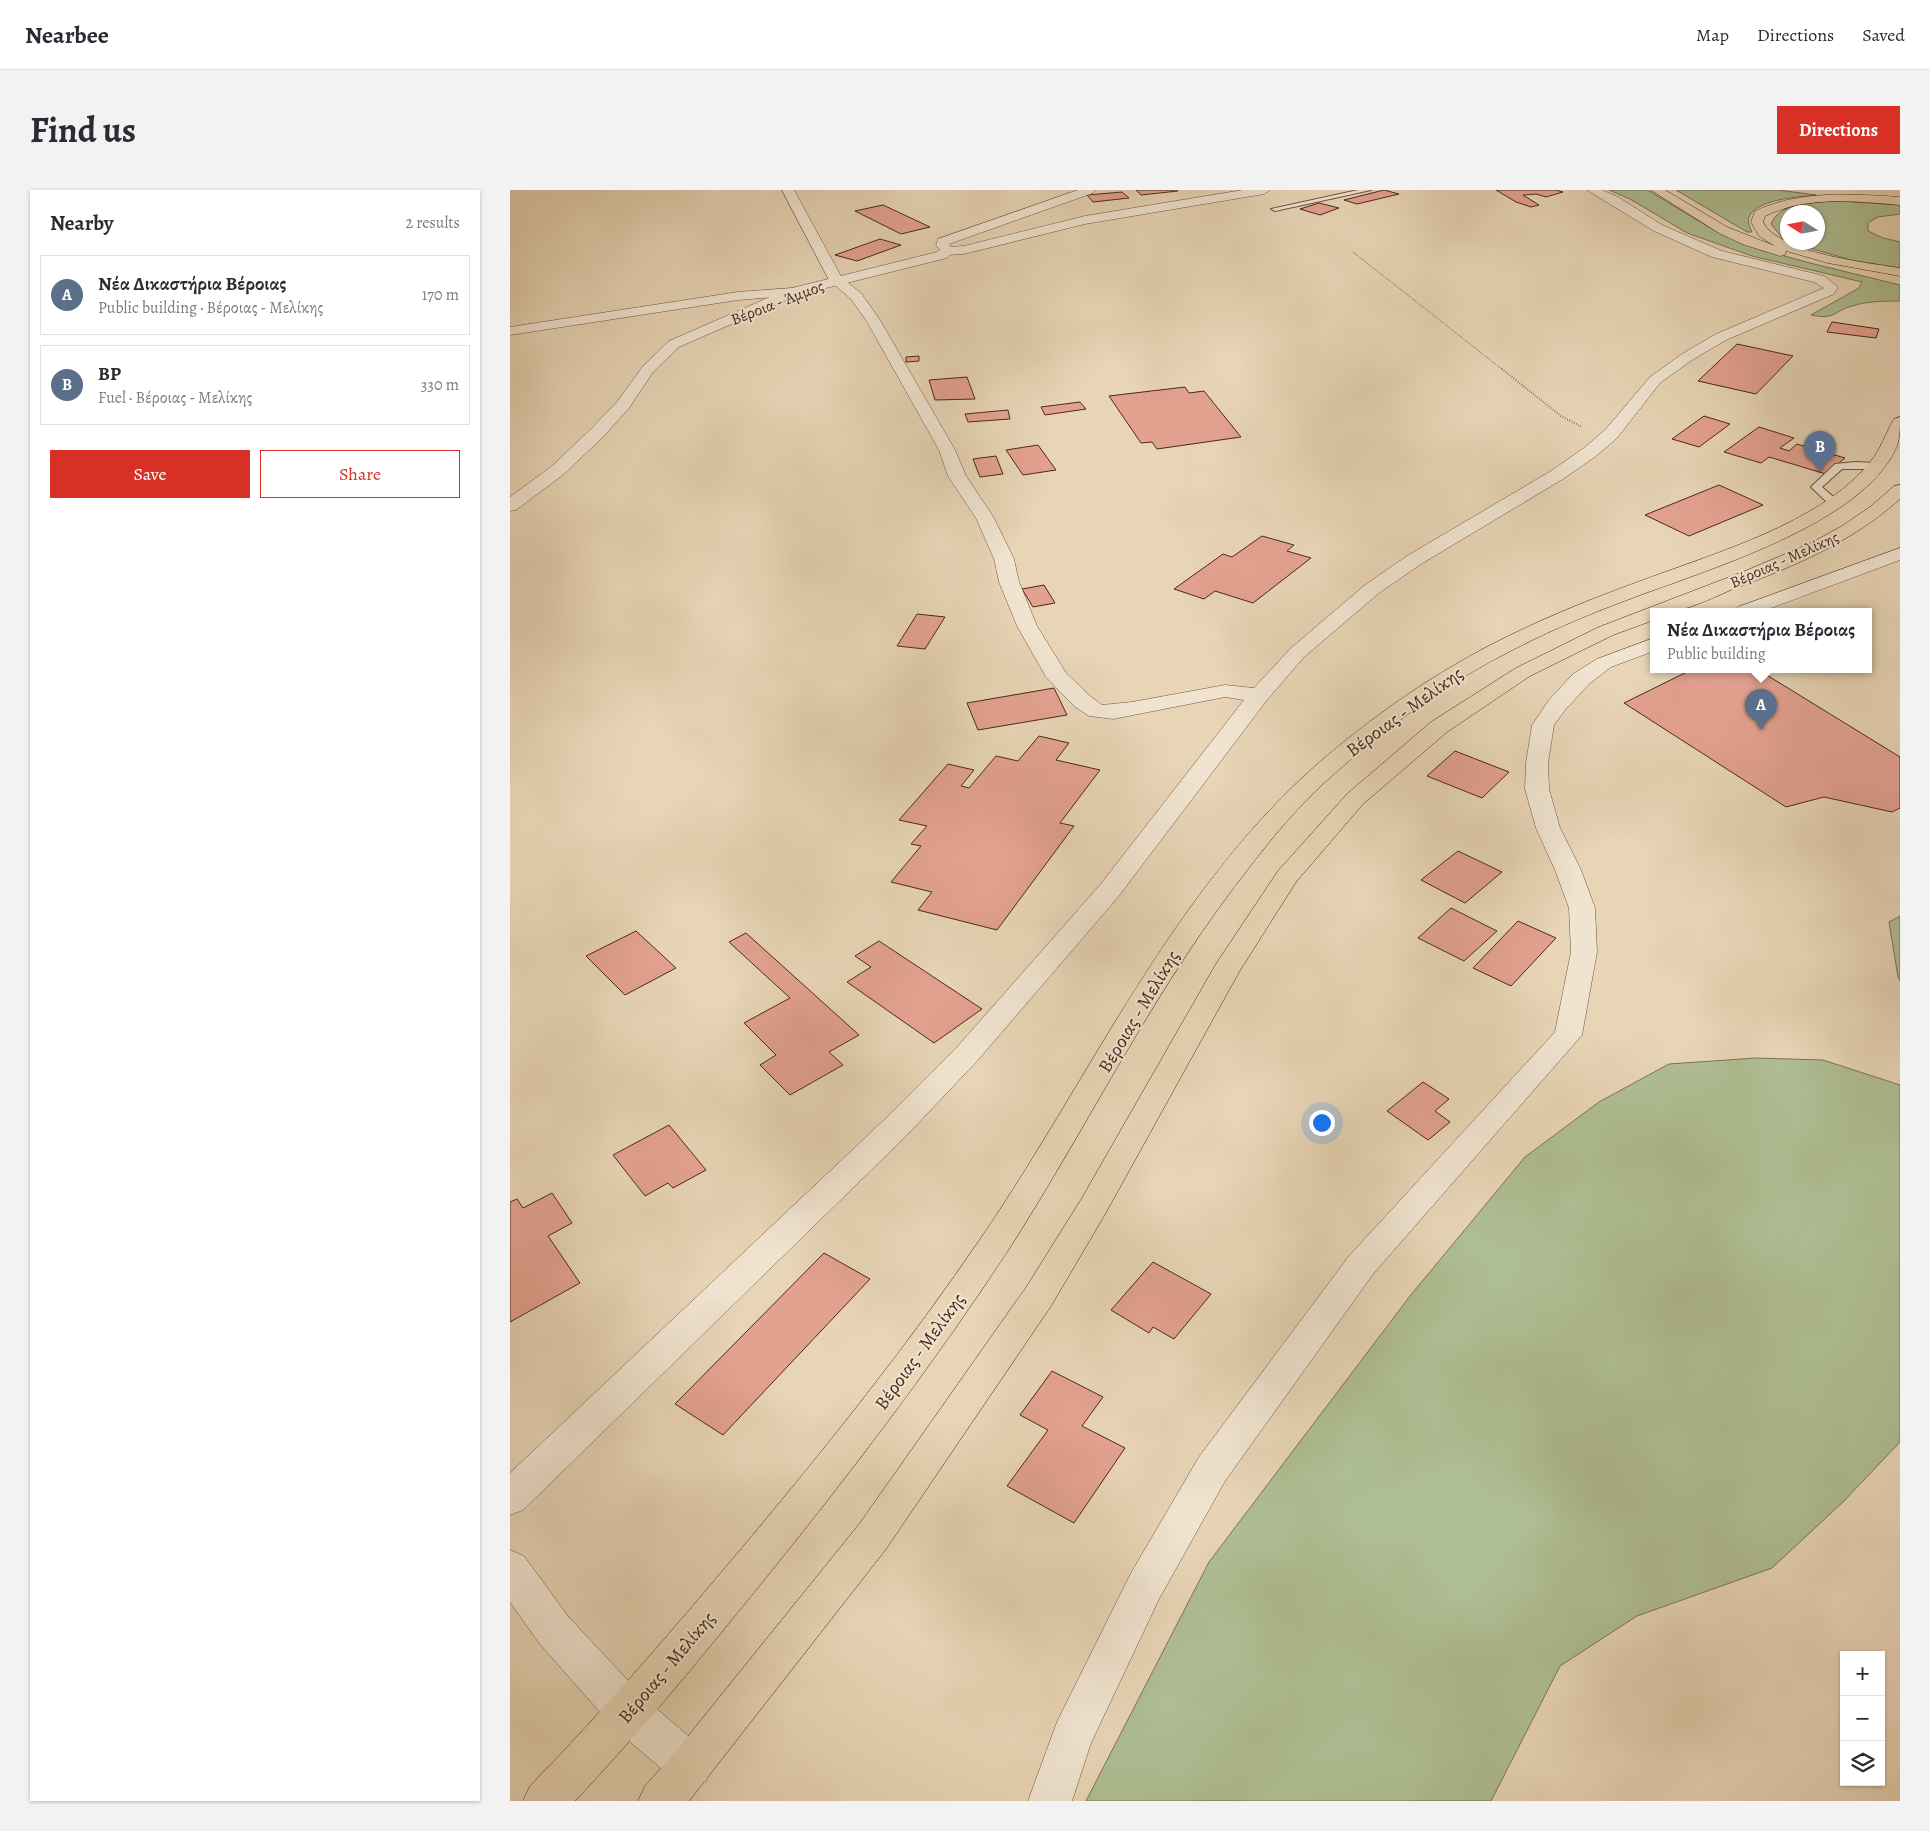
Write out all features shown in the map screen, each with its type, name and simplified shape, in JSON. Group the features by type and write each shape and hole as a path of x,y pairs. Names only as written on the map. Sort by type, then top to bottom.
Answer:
{"main road":[{"path":"1657,190 1723,230 1747,241 1821,263 1900,283"},
{"path":"1822,190 1900,200"},
{"path":"1891,190 1900,191"},
{"path":"1900,200 1836,198 1805,200 1770,208 1759,214 1757,222 1761,232 1789,247 1829,258 1900,272"},
{"name":"Βέροιας - Μελίκης","path":"545,1801 628,1713 809,1496 901,1375 971,1280 1028,1192 1171,956 1205,906 1238,862 1310,783 1351,747 1399,710 1488,654 1572,613 1742,550 1792,528 1834,503 1875,466 1885,453 1900,422"},
{"name":"Βέροιας - Μελίκης","path":"1665,608 1770,567 1827,542 1872,515 1900,490"},
{"name":"Βέροιας - Μελίκης","path":"660,1801 691,1766 873,1536 1039,1296 1093,1208 1226,970 1287,877 1355,799 1439,727 1523,672 1606,631 1650,614"}],"street":[{"path":"788,190 836,280 856,296 873,320 946,450 957,476 985,518 1004,559 1009,582 1027,626 1057,677 1082,701 1098,711 1132,710 1225,691 1259,695"},
{"path":"947,251 942,245 943,242 1089,190"},
{"name":"Βέροια - Άμμος","path":"510,506 558,470 597,434 623,405 648,369 674,344 793,292 929,258 947,251 964,250 1085,220 1264,190"},
{"path":"510,1498 894,1129 968,1052 1109,891 1259,695 1297,653 1372,589 1414,560 1557,475 1590,452 1611,434 1655,380 1687,357 1721,337 1829,291 1831,287 1820,279 1717,254 1658,228 1614,200 1593,190"},
{"path":"510,331 738,296 793,292"},
{"path":"1753,608 1900,554"},
{"path":"1050,1801 1072,1737 1145,1586 1212,1469 1361,1265 1568,1035 1584,952 1582,908 1568,870 1548,828 1537,789 1537,763 1543,725 1557,705 1581,679 1604,663 1650,646"},
{"path":"510,1569 553,1629 628,1713 691,1766"}],"lane":[{"path":"1275,209 1368,190"}],"path":[{"path":"1353,252 1561,416 1579,426 1611,434"}],"green space":[{"path":"1609,190 1647,190 1719,233 1756,248 1900,285 1900,301 1858,304 1825,317 1811,315 1859,288 1862,282 1752,256 1687,233 1630,199"},
{"path":"1676,190 1778,190 1816,195 1789,198 1760,206 1749,217 1752,232 1747,232"},
{"path":"1837,201 1900,205 1900,214 1878,217 1868,223 1868,231 1883,238 1900,242 1900,268 1851,260 1816,250 1825,250 1825,205 1797,205"},
{"path":"1780,213 1780,235 1771,224"},
{"path":"1900,916 1900,981 1889,922"},
{"path":"1756,1058 1823,1060 1900,1085 1900,1442 1843,1502 1772,1568 1637,1616 1560,1666 1491,1801 1086,1801 1209,1562 1410,1296 1525,1157 1599,1102 1669,1064"}],"building":[{"path":"1136,190 1177,190 1178,191 1141,195"},
{"path":"1384,190 1399,194 1357,204 1344,200"},
{"path":"1496,190 1556,190 1563,192 1546,197 1536,194 1523,195 1539,205 1531,207 1516,202"},
{"path":"1122,192 1129,198 1093,202 1087,195"},
{"path":"1319,203 1339,208 1320,215 1300,209"},
{"path":"883,205 930,227 901,234 855,211"},
{"path":"880,239 901,245 857,261 835,255"},
{"path":"1832,322 1879,329 1876,338 1827,332"},
{"path":"1737,344 1793,356 1756,394 1698,381"},
{"path":"919,356 919,361 906,362 906,357"},
{"path":"967,377 975,399 935,400 929,380"},
{"path":"1185,387 1189,393 1204,391 1241,437 1157,449 1152,442 1141,443 1109,396"},
{"path":"1080,402 1086,409 1045,415 1041,407"},
{"path":"1008,410 1010,419 968,422 965,414"},
{"path":"1704,416 1730,424 1699,447 1672,439"},
{"path":"1759,427 1794,438 1780,448 1789,451 1797,444 1845,458 1826,474 1769,457 1761,463 1724,452"},
{"path":"1038,445 1056,470 1023,475 1006,450"},
{"path":"996,456 1003,474 980,477 973,459"},
{"path":"1719,485 1763,505 1689,536 1645,515"},
{"path":"1262,536 1294,545 1287,551 1311,558 1253,603 1215,591 1204,599 1174,589 1223,554 1232,557"},
{"path":"1044,585 1055,603 1033,607 1022,589"},
{"path":"917,614 945,617 925,649 897,646"},
{"path":"1685,673 1764,673 1900,757 1900,808 1892,812 1824,797 1786,807 1624,703"},
{"path":"1054,688 1067,715 978,730 967,703"},
{"path":"1039,736 1069,743 1056,760 1100,770 1060,823 1074,826 997,930 918,910 932,892 891,882 921,846 911,844 927,826 899,820 948,764 974,770 961,786 969,788 996,756 1018,761"},
{"path":"1455,751 1509,772 1482,798 1427,776"},
{"path":"1458,851 1502,872 1465,903 1421,880"},
{"path":"1451,908 1497,931 1464,961 1418,938"},
{"path":"1518,921 1556,938 1511,986 1473,968"},
{"path":"636,931 676,968 625,995 586,956"},
{"path":"746,933 859,1035 829,1052 843,1065 790,1095 760,1065 776,1055 744,1023 790,998 729,942"},
{"path":"879,941 982,1009 934,1043 847,982 871,967 855,956"},
{"path":"1423,1082 1449,1099 1435,1111 1450,1122 1428,1140 1387,1111"},
{"path":"669,1125 706,1170 673,1188 668,1183 645,1196 613,1155"},
{"path":"552,1193 572,1223 548,1236 580,1283 510,1322 510,1202 517,1199 523,1208"},
{"path":"824,1253 870,1279 723,1435 675,1404"},
{"path":"1153,1262 1211,1294 1174,1339 1153,1327 1149,1333 1111,1310"},
{"path":"1052,1371 1103,1397 1082,1426 1125,1448 1074,1523 1007,1486 1048,1430 1020,1415"}],"place":[{"name":"BP","path":"1820,472"},
{"name":"Νέα Δικαστήρια Βέροιας","path":"1761,730"}]}
